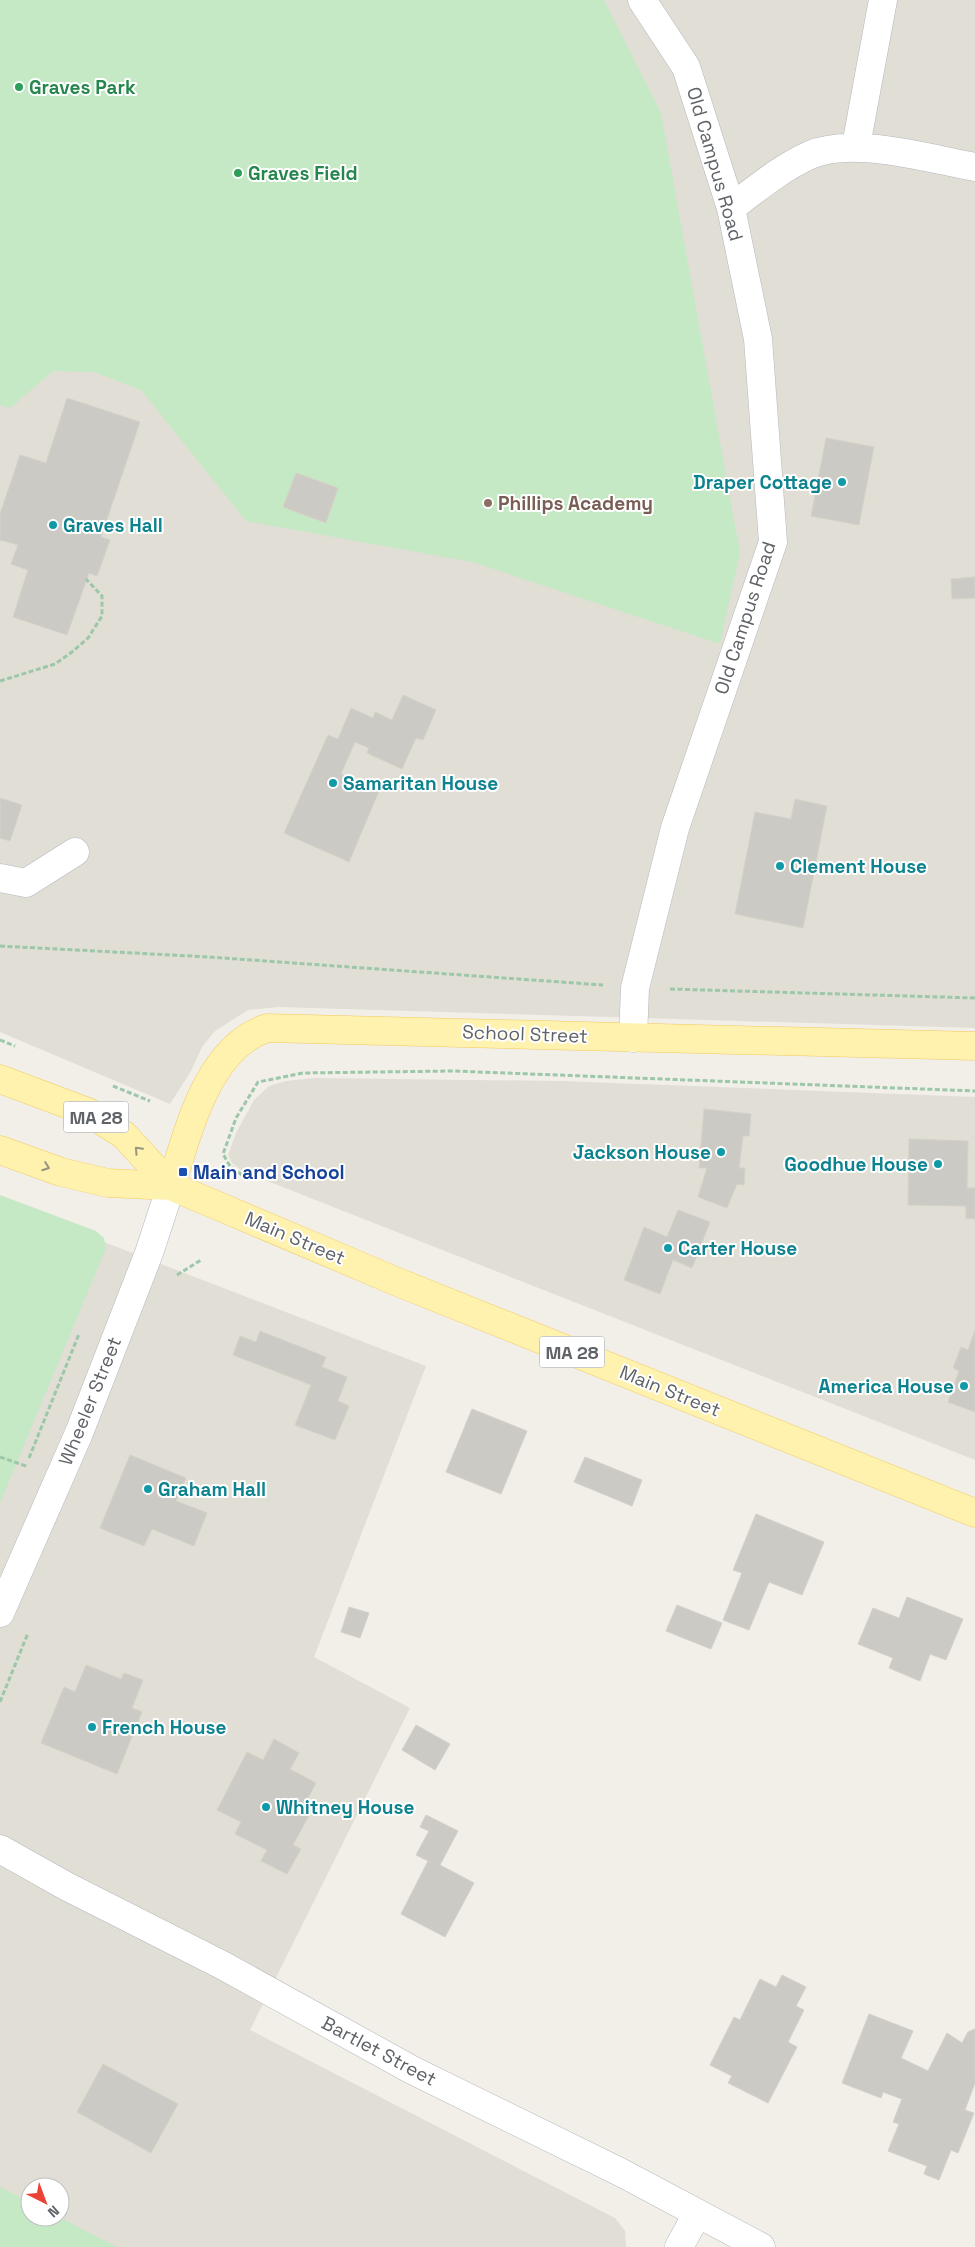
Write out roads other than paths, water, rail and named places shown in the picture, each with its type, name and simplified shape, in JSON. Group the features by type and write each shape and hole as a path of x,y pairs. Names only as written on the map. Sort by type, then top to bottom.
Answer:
{"main road":[{"name":"School Street","path":"171,1186 192,1119 206,1088 223,1060 252,1033 267,1028 975,1046"},
{"name":"Main Street","path":"0,1079 88,1112 124,1135 171,1186"},
{"name":"Main Street","path":"0,1150 61,1172 108,1183 171,1186 400,1283 975,1512"}],"street":[{"name":"Old Campus Road","path":"633,1038 635,988 675,828 774,542 758,340 732,208 686,67 642,0"},
{"path":"856,146 883,0"},
{"path":"732,208 771,177 812,154 856,146 975,167"},
{"path":"0,878 26,883 75,852"},
{"name":"Wheeler Street","path":"0,1613 79,1433 149,1253 171,1186"},
{"name":"Bartlet Street","path":"0,1849 66,1886 222,1965 412,2070 622,2173 761,2247"},
{"path":"679,2247 697,2214"}],"place":[{"name":"Graves Park","path":"19,87"},
{"name":"Graves Field","path":"238,173"},
{"name":"Draper Cottage","path":"842,482"},
{"name":"Phillips Academy","path":"488,503"},
{"name":"Graves Hall","path":"53,525"},
{"name":"Samaritan House","path":"333,783"},
{"name":"Clement House","path":"780,866"},
{"name":"Jackson House","path":"721,1152"},
{"name":"Goodhue House","path":"938,1164"},
{"name":"Main and School","path":"183,1172"},
{"name":"Carter House","path":"668,1248"},
{"name":"America House","path":"964,1386"},
{"name":"Graham Hall","path":"148,1489"},
{"name":"French House","path":"92,1727"},
{"name":"Whitney House","path":"266,1807"}]}
